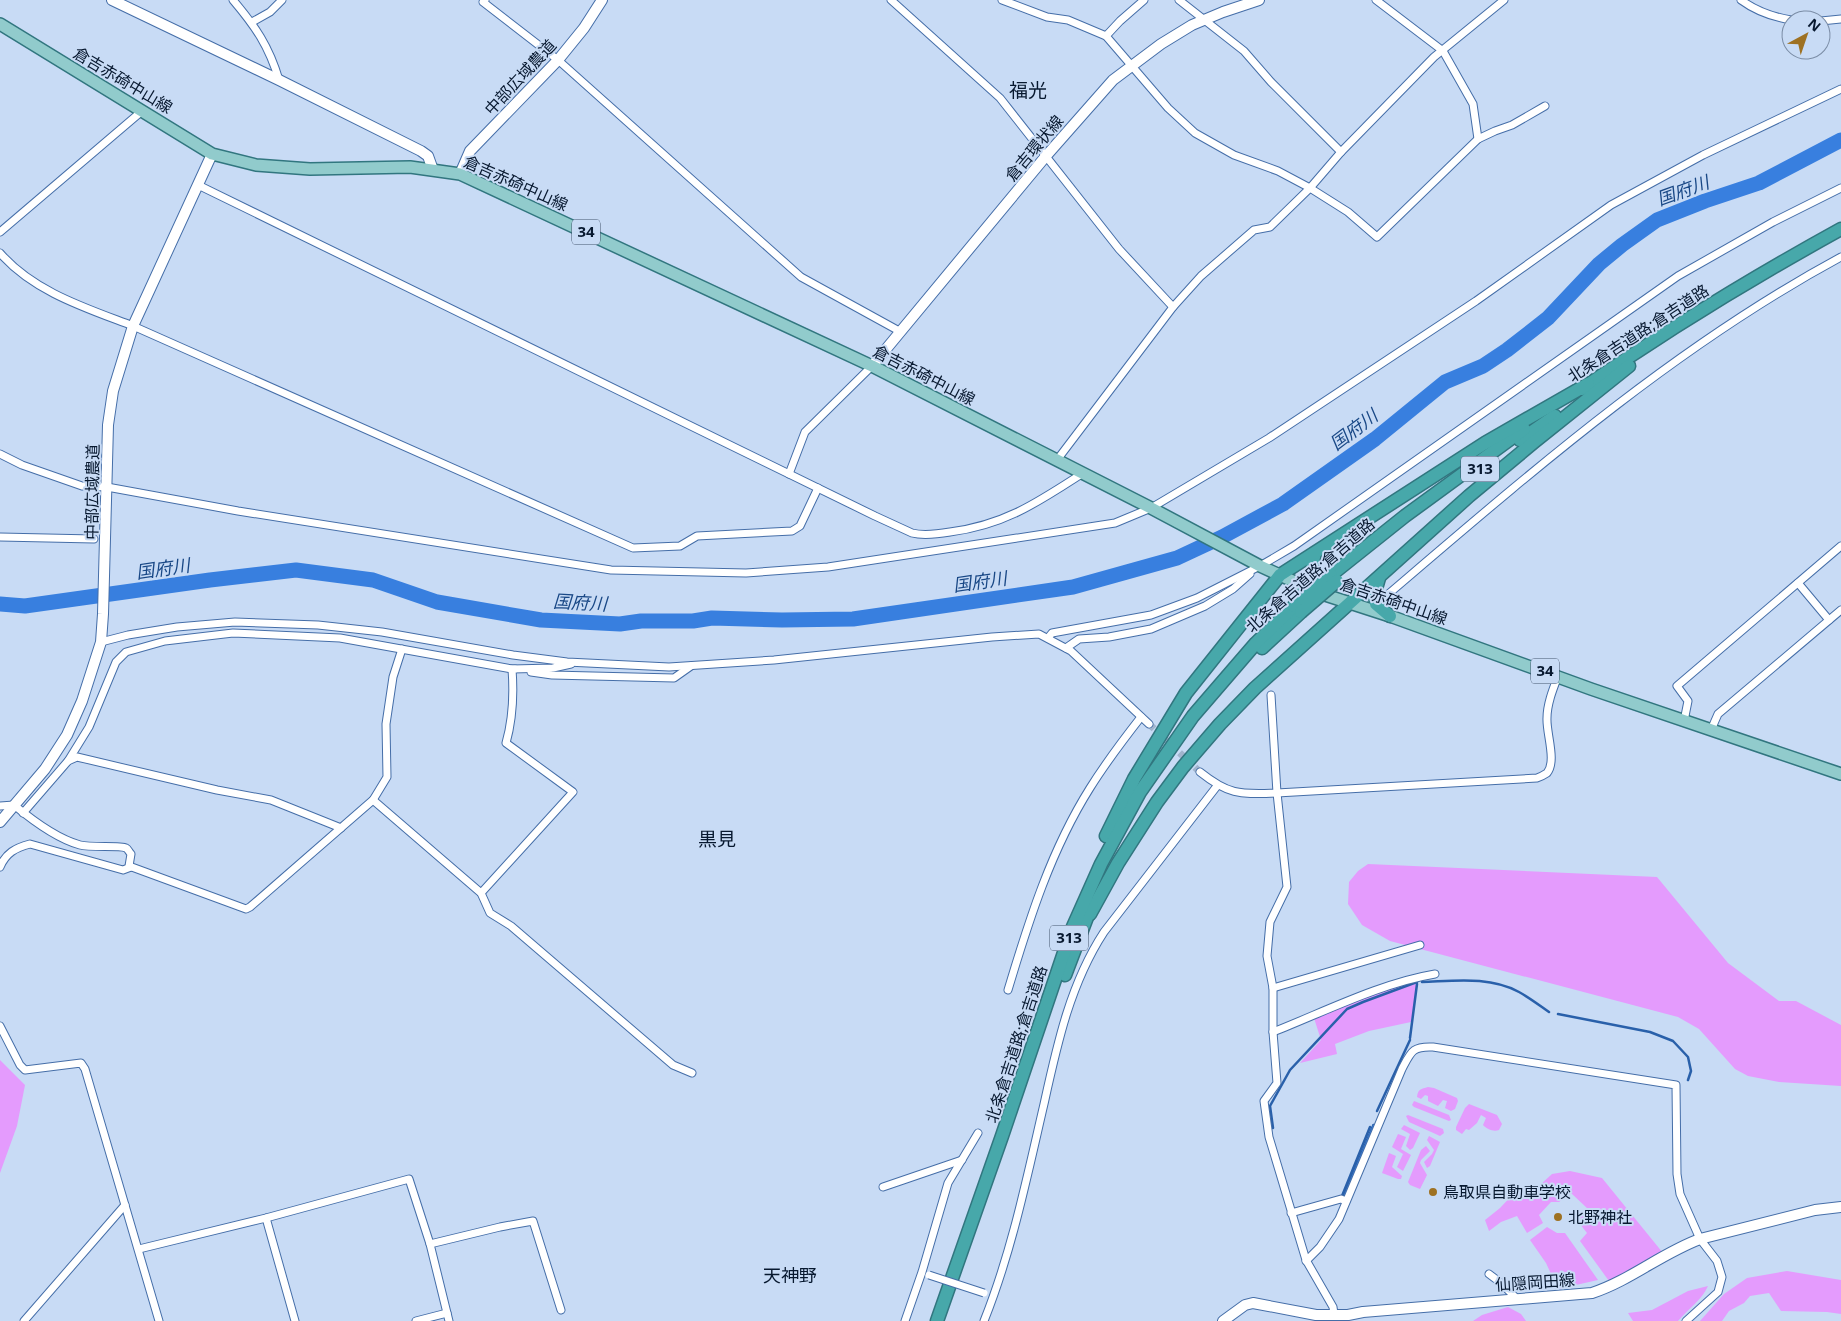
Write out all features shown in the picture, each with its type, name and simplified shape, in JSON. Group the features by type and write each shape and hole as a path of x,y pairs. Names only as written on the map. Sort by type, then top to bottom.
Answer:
{"highway":[{"name":"北条倉吉道路;倉吉道路","path":"937,1321 1076,931 1118,831 1164,755 1222,680 1256,643 1405,516 1650,341 1841,229"},
{"name":"北条倉吉道路;倉吉道路","path":"1334,578 1507,449 1629,366 1720,308 1841,237"},
{"path":"1076,931 1139,829 1183,767 1254,688 1469,496 1629,366"},
{"path":"1076,931 1087,874 1134,779 1186,693 1280,576 1485,443 1588,384"},
{"path":"1315,552 1312,566 1313,582 1319,593"},
{"path":"1379,578 1375,592 1376,604 1390,616"},
{"name":"北条倉吉道路;倉吉道路","path":"944,1321 962,1276 1076,931"}],"main road":[{"name":"倉吉赤碕中山線","path":"0,24 212,154 256,165 310,169 410,167 460,174 872,366 1083,473 1256,564 1319,593 1390,616 1684,721 1841,774"}],"street":[{"path":"112,0 421,151 428,156 433,170"},
{"path":"233,0 252,22 272,57 279,80"},
{"path":"252,22 270,12 282,0"},
{"path":"485,0 483,2 558,60 801,277 901,332"},
{"name":"中部広域農道","path":"460,174 470,151 558,60 584,28 602,0"},
{"path":"891,0 1000,98 1119,249 1173,307"},
{"path":"1002,0 1047,16 1068,20 1106,36 1168,108 1195,133 1234,155 1278,171 1310,188 1348,212 1377,237 1478,140 1512,125 1545,106"},
{"path":"1106,36 1144,0"},
{"path":"1179,0 1244,50 1271,82 1341,152"},
{"name":"倉吉環状線","path":"872,366 1046,156 1113,80 1161,44 1192,25 1259,0"},
{"path":"1376,0 1443,51 1473,104 1478,140"},
{"path":"1057,460 1173,307 1201,276 1254,230 1270,227 1310,188 1341,152 1434,56 1443,51 1504,0"},
{"path":"1741,0 1774,17 1781,18"},
{"path":"0,454 22,465 82,486 106,491 611,570 746,572 828,568 1115,523 1154,510 1269,438 1387,361 1611,206 1703,155 1841,89"},
{"path":"0,232 142,111"},
{"name":"中部広域農道","path":"0,822 45,769 67,736 101,642 108,424 119,367 133,326 212,154"},
{"path":"198,186 912,532 919,534 958,531 1002,520 1032,506 1083,473"},
{"path":"1048,638 1052,633 1151,615 1197,598 1256,564 1294,546 1678,276 1773,222 1841,188"},
{"path":"0,253 12,267 35,284 54,294 133,326 633,548 680,546 697,536 792,531 800,526 818,488"},
{"path":"1386,596 1511,490 1653,377 1770,298 1841,257"},
{"path":"789,474 805,432 872,366"},
{"path":"0,537 94,539"},
{"path":"1684,721 1688,701 1677,686 1841,546"},
{"path":"1066,648 1079,639 1109,637 1151,629 1205,606 1233,589 1256,564"},
{"path":"1798,583 1829,620"},
{"path":"1711,730 1718,714 1841,610"},
{"path":"101,642 177,626 235,622 318,625 382,632 513,655 576,662 626,666 692,666 1038,634 1066,648 1090,667 1149,724"},
{"path":"23,812 68,761 89,727 116,662 126,652 164,641 233,633 340,638 552,675 674,678 692,666"},
{"path":"0,868 4,858 16,847 30,844 122,870 131,867 246,909 250,907 274,885 302,864 373,800 387,777 386,724 393,677 402,649"},
{"path":"512,669 553,668 568,666 576,662"},
{"path":"481,893 572,792 506,743 512,724 514,698 512,669"},
{"path":"1200,772 1218,786 1240,794 1277,794 1536,778 1546,774 1550,767 1551,760 1546,718 1551,694 1558,676"},
{"path":"1271,695 1277,794 1286,887 1270,922 1267,956 1273,988 1273,1032 1277,1082 1264,1101 1269,1137 1273,1144 1306,1261 1333,1307 1334,1314"},
{"path":"1008,990 1029,919 1048,870 1089,789 1141,717"},
{"path":"68,761 77,758 208,788 271,800 341,828"},
{"path":"984,1321 1010,1246 1057,1046 1078,980 1104,932 1218,786"},
{"path":"373,800 481,893 490,913 510,926 673,1064 692,1073"},
{"path":"0,806 14,805 36,823 79,845 126,848 131,854 129,866 131,867"},
{"path":"1273,988 1420,945"},
{"path":"1273,1032 1391,985 1416,977 1435,974"},
{"path":"0,1026 20,1065 25,1070 81,1063 85,1069 159,1321"},
{"path":"1306,1261 1320,1247 1339,1219 1402,1069 1412,1051 1418,1047 1433,1047 1676,1085 1677,1174 1680,1194 1700,1239 1717,1261 1722,1277 1718,1292 1686,1321"},
{"path":"905,1321 925,1274 948,1183 978,1132"},
{"path":"883,1187 962,1160"},
{"path":"138,1249 266,1218 409,1179 430,1244 449,1321"},
{"path":"1291,1213 1341,1199 1346,1201"},
{"path":"24,1321 125,1205"},
{"name":"仙隠岡田線","path":"1223,1321 1245,1305 1253,1303 1316,1315 1334,1314 1348,1318 1363,1312 1592,1293 1620,1283 1684,1245 1700,1239 1815,1210 1841,1207"},
{"path":"266,1218 295,1321"},
{"path":"430,1244 533,1221 561,1310"},
{"path":"925,1274 994,1296"},
{"path":"1489,1274 1517,1299"},
{"path":"416,1321 447,1313"}],"shaded area":[{"path":"1368,864 1657,877 1728,963 1779,1001 1796,1001 1841,1025 1841,1086 1779,1082 1748,1076 1735,1069 1699,1029 1678,1017 1390,941 1362,925 1348,904 1349,882 1358,871"},
{"path":"1418,979 1411,1022 1369,1031 1335,1044 1337,1054 1300,1063 1321,1040 1314,1018 1370,995"},
{"path":"0,1060 25,1085 17,1126 0,1173"},
{"path":"1428,1087 1457,1098 1458,1101 1455,1109 1451,1111 1445,1108 1447,1101 1443,1100 1438,1106 1428,1101 1428,1096 1425,1095 1421,1099 1417,1097 1420,1090"},
{"path":"1414,1101 1449,1115 1451,1120 1449,1121 1414,1107 1412,1105"},
{"path":"1469,1104 1497,1115 1502,1124 1499,1130 1488,1129 1483,1125 1486,1118 1481,1115 1477,1123 1469,1130 1466,1129 1462,1134 1456,1130 1465,1108"},
{"path":"1408,1115 1443,1129 1444,1133 1440,1136 1409,1122 1406,1116"},
{"path":"1404,1125 1420,1133 1413,1148 1410,1150 1406,1146 1410,1134 1401,1129"},
{"path":"1398,1134 1406,1137 1401,1149 1411,1155 1403,1171 1397,1167 1403,1154 1392,1147"},
{"path":"1429,1136 1440,1142 1430,1166 1427,1168 1424,1162 1434,1150 1427,1140"},
{"path":"1426,1146 1430,1151 1420,1163 1427,1175 1420,1189 1410,1185 1408,1182 1421,1150"},
{"path":"1389,1153 1396,1156 1392,1167 1402,1176 1401,1179 1382,1173"},
{"path":"1570,1171 1602,1178 1663,1253 1632,1271 1609,1281 1580,1241 1587,1233 1576,1219 1588,1209 1571,1193 1559,1202 1551,1202 1539,1215 1543,1223 1527,1233 1517,1216 1501,1222 1489,1231 1485,1220 1500,1208 1518,1189 1540,1185 1552,1174"},
{"path":"1547,1227 1557,1233 1565,1233 1598,1280 1558,1289 1546,1263 1530,1240"},
{"path":"1787,1271 1841,1280 1841,1314 1781,1311 1769,1293 1750,1296 1744,1303 1729,1311 1722,1321 1700,1321 1724,1294 1747,1278"},
{"path":"1708,1286 1699,1300 1678,1321 1633,1321 1628,1313 1652,1310 1688,1291"},
{"path":"1508,1307 1521,1314 1526,1321 1473,1321 1482,1315"}],"water":[{"path":"1373,1124 1375,1125 1345,1197 1343,1196"}],"waterway":[{"name":"国府川","path":"0,604 25,606 296,570 373,580 437,602 541,620 620,624 641,621 693,621 712,618 782,620 853,619 1073,587 1177,558 1222,537 1283,504 1375,439 1445,382 1483,366 1507,350 1548,318 1599,264 1657,220 1759,183 1841,140"},
{"path":"1422,982 1472,981 1496,984 1519,992 1549,1012"},
{"path":"1273,1128 1270,1106 1290,1070 1347,1009 1417,982"},
{"path":"1410,1038 1417,984"},
{"path":"1558,1014 1650,1032 1673,1041 1688,1057 1691,1071 1688,1080"},
{"path":"1377,1111 1410,1040"},
{"path":"1342,1196 1370,1127"}],"tunnel":[{"path":"1149,724 1200,772"}],"place":[{"name":"鳥取県自動車学校","path":"1433,1192"},
{"name":"北野神社","path":"1558,1217"}],"district":[{"name":"福光","path":"1028,90"},
{"name":"黒見","path":"717,839"},
{"name":"天神野","path":"790,1276"}]}
